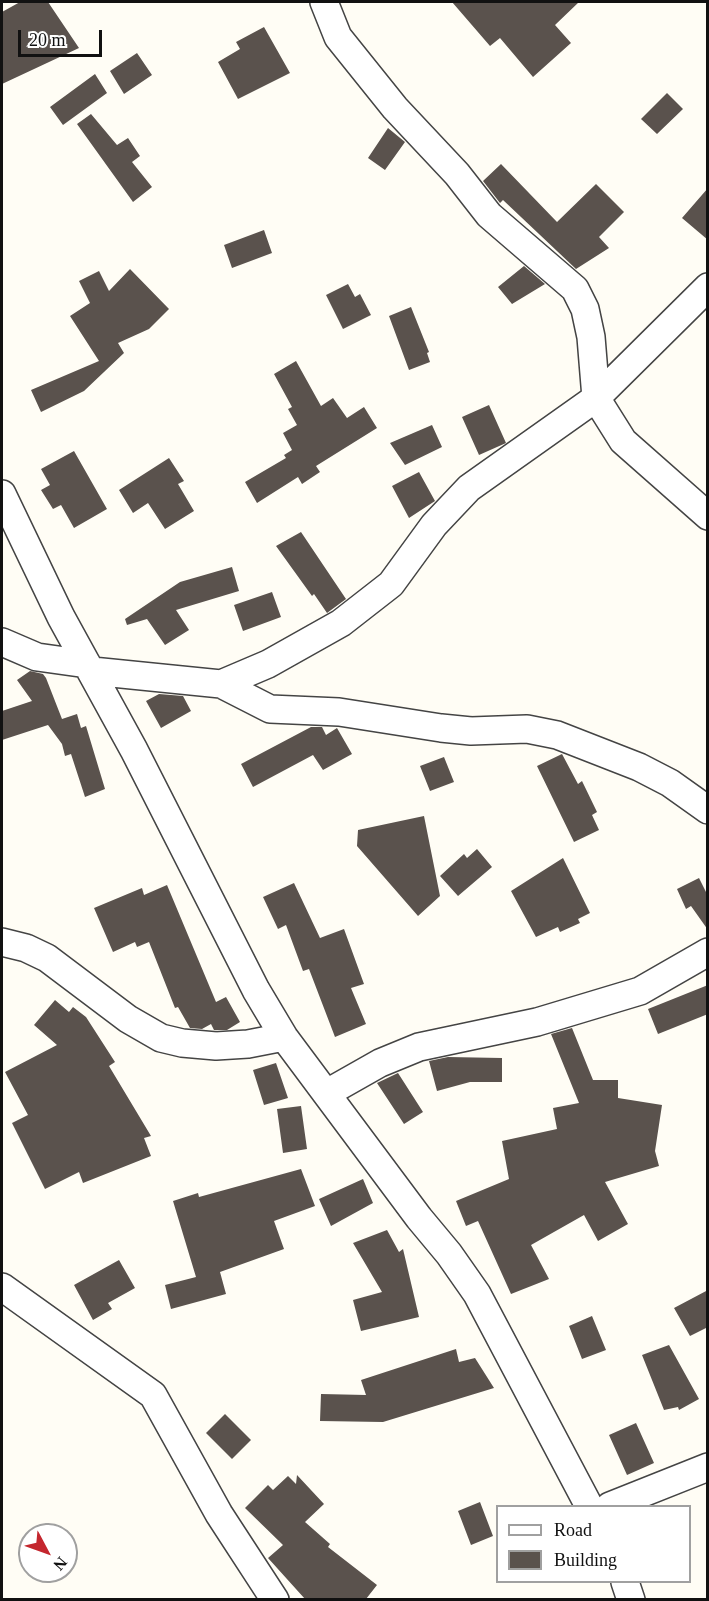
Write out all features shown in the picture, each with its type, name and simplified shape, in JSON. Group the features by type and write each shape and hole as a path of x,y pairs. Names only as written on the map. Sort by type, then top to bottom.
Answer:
{"street":[{"path":"324,2 338,38 366,75 457,174 489,215 574,289 585,309 591,337 596,398 623,441 708,516"},
{"path":"221,684 304,645 368,605 391,584 434,525 469,488 596,398 708,287"},
{"path":"2,494 24,544 90,667 230,942 284,1036 477,1294 588,1505"},
{"path":"2,642 37,657 90,667 221,684 270,709 339,712 471,731 527,729 557,735 639,767 670,783 708,810"},
{"path":"2,942 26,948 47,958 128,1019 161,1038 182,1043 216,1046 248,1044 284,1036"},
{"path":"327,1093 356,1075 404,1052 434,1043 537,1022 640,991 708,952"},
{"path":"2,1287 153,1395 219,1514 275,1599"},
{"path":"613,1505 708,1467"},
{"path":"626,1583 631,1599"}],"building":[{"path":"20,2 48,2 79,48 2,84 2,12"},
{"path":"452,2 579,2 555,25 571,43 533,77 500,38 490,46"},
{"path":"264,27 290,73 238,99 218,62 240,49 236,42"},
{"path":"137,53 152,75 124,94 110,71"},
{"path":"95,74 107,93 63,125 50,107"},
{"path":"667,93 683,109 657,134 641,119"},
{"path":"91,114 117,145 128,138 140,156 132,162 152,187 133,202 77,124"},
{"path":"388,128 405,142 385,170 368,158"},
{"path":"501,164 557,222 596,184 624,212 599,237 609,248 576,269 503,200 500,203 483,181"},
{"path":"708,188 708,240 682,218"},
{"path":"264,230 272,253 232,268 224,245"},
{"path":"524,266 545,284 512,304 498,287"},
{"path":"130,269 169,309 149,329 118,343 124,353 84,391 41,412 31,390 99,361 70,316 90,303 79,281 99,271 109,291"},
{"path":"348,284 355,297 360,294 371,315 343,329 326,295"},
{"path":"411,307 429,352 427,353 430,362 409,370 389,316"},
{"path":"296,361 321,406 333,398 347,418 364,407 377,428 316,466 320,472 302,484 298,477 257,503 245,482 286,458 284,455 292,450 283,433 297,425 288,409 292,407 274,374"},
{"path":"489,405 506,443 479,455 462,417"},
{"path":"432,425 442,447 405,465 390,443"},
{"path":"74,451 107,509 74,528 61,505 53,509 41,490 50,485 41,469"},
{"path":"169,458 184,481 178,484 194,511 165,529 148,503 133,513 119,490"},
{"path":"419,472 435,501 409,518 392,486"},
{"path":"301,532 346,599 327,613 276,546"},
{"path":"232,567 239,591 176,610 189,630 165,645 147,619 127,625 125,619 180,582"},
{"path":"272,592 281,617 243,631 234,605"},
{"path":"30,671 43,674 46,678 62,719 77,714 81,728 86,726 105,789 85,797 71,754 65,756 62,744 48,725 2,740 2,711 32,701 17,680"},
{"path":"159,694 183,696 191,711 161,728 146,701"},
{"path":"311,727 322,727 326,735 337,728 352,754 323,770 313,755 253,787 241,764"},
{"path":"562,754 578,784 582,781 597,812 592,815 599,830 574,842 537,766"},
{"path":"444,757 454,782 430,791 420,766"},
{"path":"424,816 440,896 418,916 357,846 358,830"},
{"path":"477,849 492,867 458,896 440,876 464,854 467,858"},
{"path":"563,858 590,913 578,919 580,923 560,932 558,927 536,937 511,891"},
{"path":"699,878 708,896 708,930 691,906 686,909 677,889"},
{"path":"294,883 320,938 344,929 364,984 351,988 366,1024 335,1037 309,969 303,971 286,925 278,929 263,897"},
{"path":"167,885 216,1002 226,997 240,1022 227,1030 214,1030 211,1024 202,1029 190,1028 178,1007 175,1008 149,942 137,947 135,942 113,952 94,908 142,888 144,895"},
{"path":"708,985 708,1014 658,1034 648,1009"},
{"path":"55,1000 69,1012 73,1007 86,1017 115,1062 109,1066 151,1136 144,1138 151,1156 83,1183 79,1172 45,1189 12,1123 28,1115 5,1072 57,1045 34,1025"},
{"path":"572,1028 593,1080 618,1080 618,1098 662,1105 655,1151 659,1166 605,1182 628,1224 598,1241 584,1215 531,1245 549,1279 511,1294 478,1221 466,1226 456,1201 509,1179 502,1141 557,1129 553,1108 579,1103 551,1034"},
{"path":"448,1057 502,1058 502,1082 470,1082 437,1091 429,1061"},
{"path":"276,1063 288,1098 264,1105 253,1070"},
{"path":"398,1073 423,1112 404,1124 377,1083"},
{"path":"301,1106 307,1149 283,1153 277,1109"},
{"path":"301,1169 315,1206 274,1221 284,1249 220,1272 226,1294 171,1309 165,1285 196,1277 173,1201 198,1193 199,1197"},
{"path":"363,1179 373,1203 331,1226 319,1199"},
{"path":"387,1230 399,1252 403,1249 419,1317 361,1331 353,1300 382,1292 353,1243"},
{"path":"119,1260 135,1288 108,1303 112,1309 93,1320 74,1285"},
{"path":"708,1290 708,1327 690,1336 674,1308"},
{"path":"592,1316 606,1350 582,1359 569,1326"},
{"path":"669,1345 699,1399 679,1410 678,1407 664,1410 642,1355"},
{"path":"456,1349 459,1362 475,1358 494,1388 383,1422 320,1421 321,1394 366,1395 361,1380"},
{"path":"225,1414 251,1440 232,1459 206,1433"},
{"path":"636,1423 654,1463 627,1475 609,1435"},
{"path":"297,1475 324,1504 305,1522 330,1544 328,1547 377,1585 366,1599 305,1599 268,1558 283,1545 245,1508 268,1485 273,1490 288,1476 296,1484"},
{"path":"480,1502 493,1536 471,1545 458,1511"}]}
